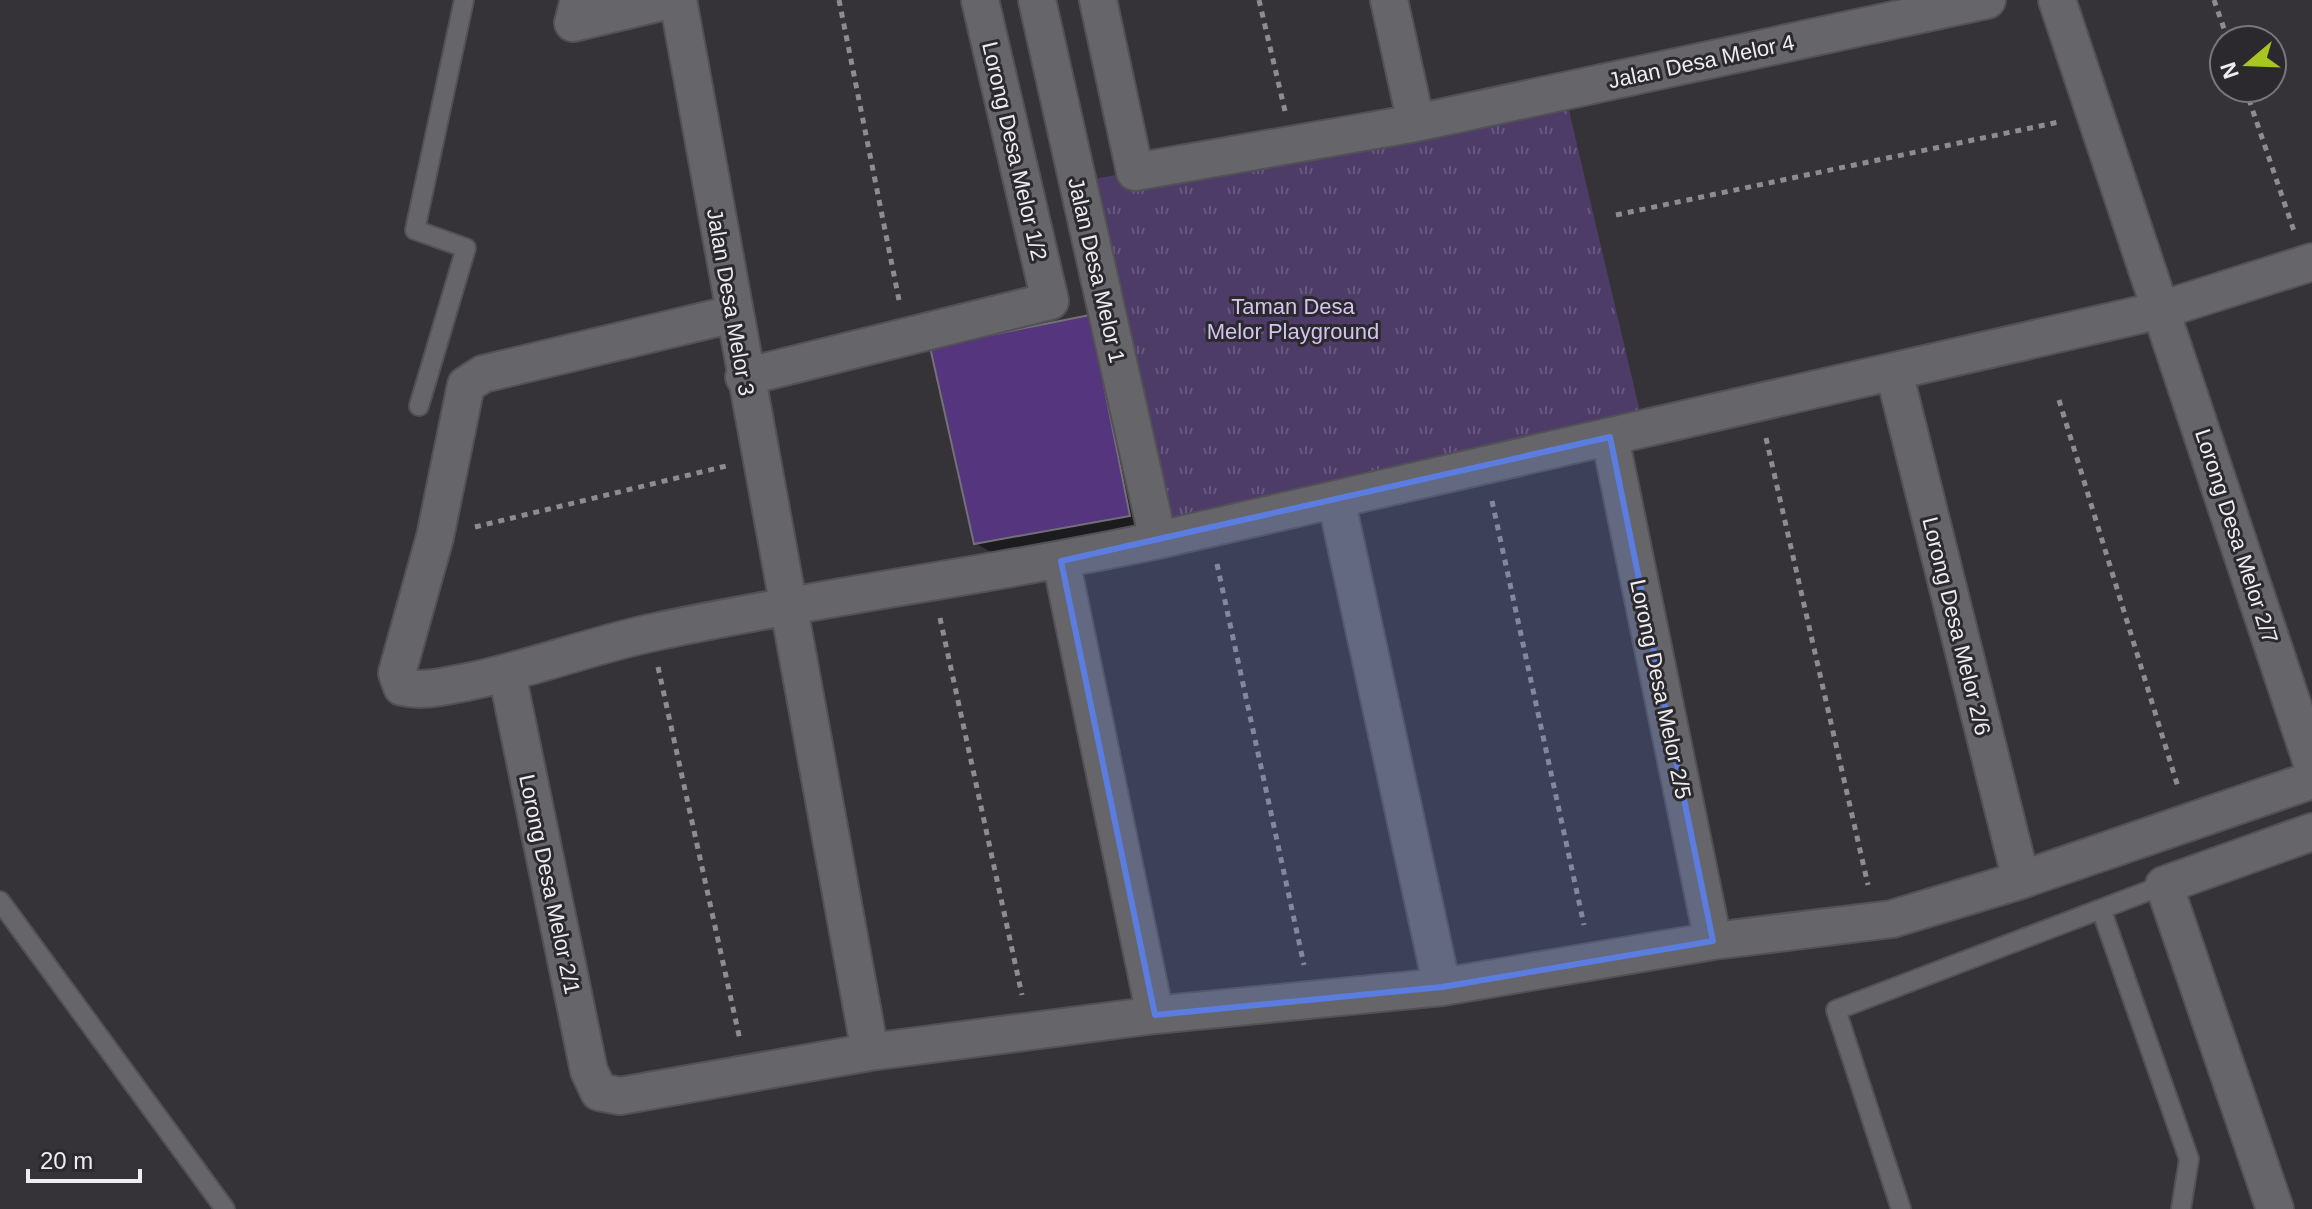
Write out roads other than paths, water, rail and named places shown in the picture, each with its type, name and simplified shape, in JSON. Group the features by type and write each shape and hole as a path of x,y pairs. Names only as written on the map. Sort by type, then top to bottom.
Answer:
{"street":[{"path":"576,12 670,0"},
{"name":"Jalan Desa Melor 3","path":"678,0 744,377 870,1052"},
{"name":"Lorong Desa Melor 1/2","path":"744,377 1050,301 980,0"},
{"name":"Jalan Desa Melor 1","path":"1037,0 1158,540"},
{"name":"Jalan Desa Melor 4","path":"1098,0 1135,172 1416,123 1987,0"},
{"path":"1389,0 1416,123"},
{"name":"Lorong Desa Melor 2/7","path":"2057,0 2312,763"},
{"path":"733,314 483,374 466,385 435,537 397,673 402,687 420,691 507,674 650,633 786,604 1061,561 1158,540 2161,310 2309,264"},
{"name":"Lorong Desa Melor 2/6","path":"1894,372 2021,880"},
{"name":"Lorong Desa Melor 2/5","path":"1610,437 1713,941"},
{"path":"1336,499 1442,987"},
{"path":"1061,561 1155,1015"},
{"name":"Lorong Desa Melor 2/1","path":"507,674 589,1071 599,1092 620,1096 870,1052"},
{"path":"870,1052 1155,1015 1442,987 1713,941 1876,921 2021,880 2312,780"},
{"path":"2275,1209 2164,885 2312,832"}],"lane":[{"path":"419,406 466,248 415,230 464,0"},
{"path":"1901,1209 1836,1010 2164,885"},
{"path":"0,901 225,1209"},
{"path":"2101,909 2189,1159 2181,1209"}],"park label":[{"name":"Taman Desa Melor Playground","path":"1293,318"}]}
